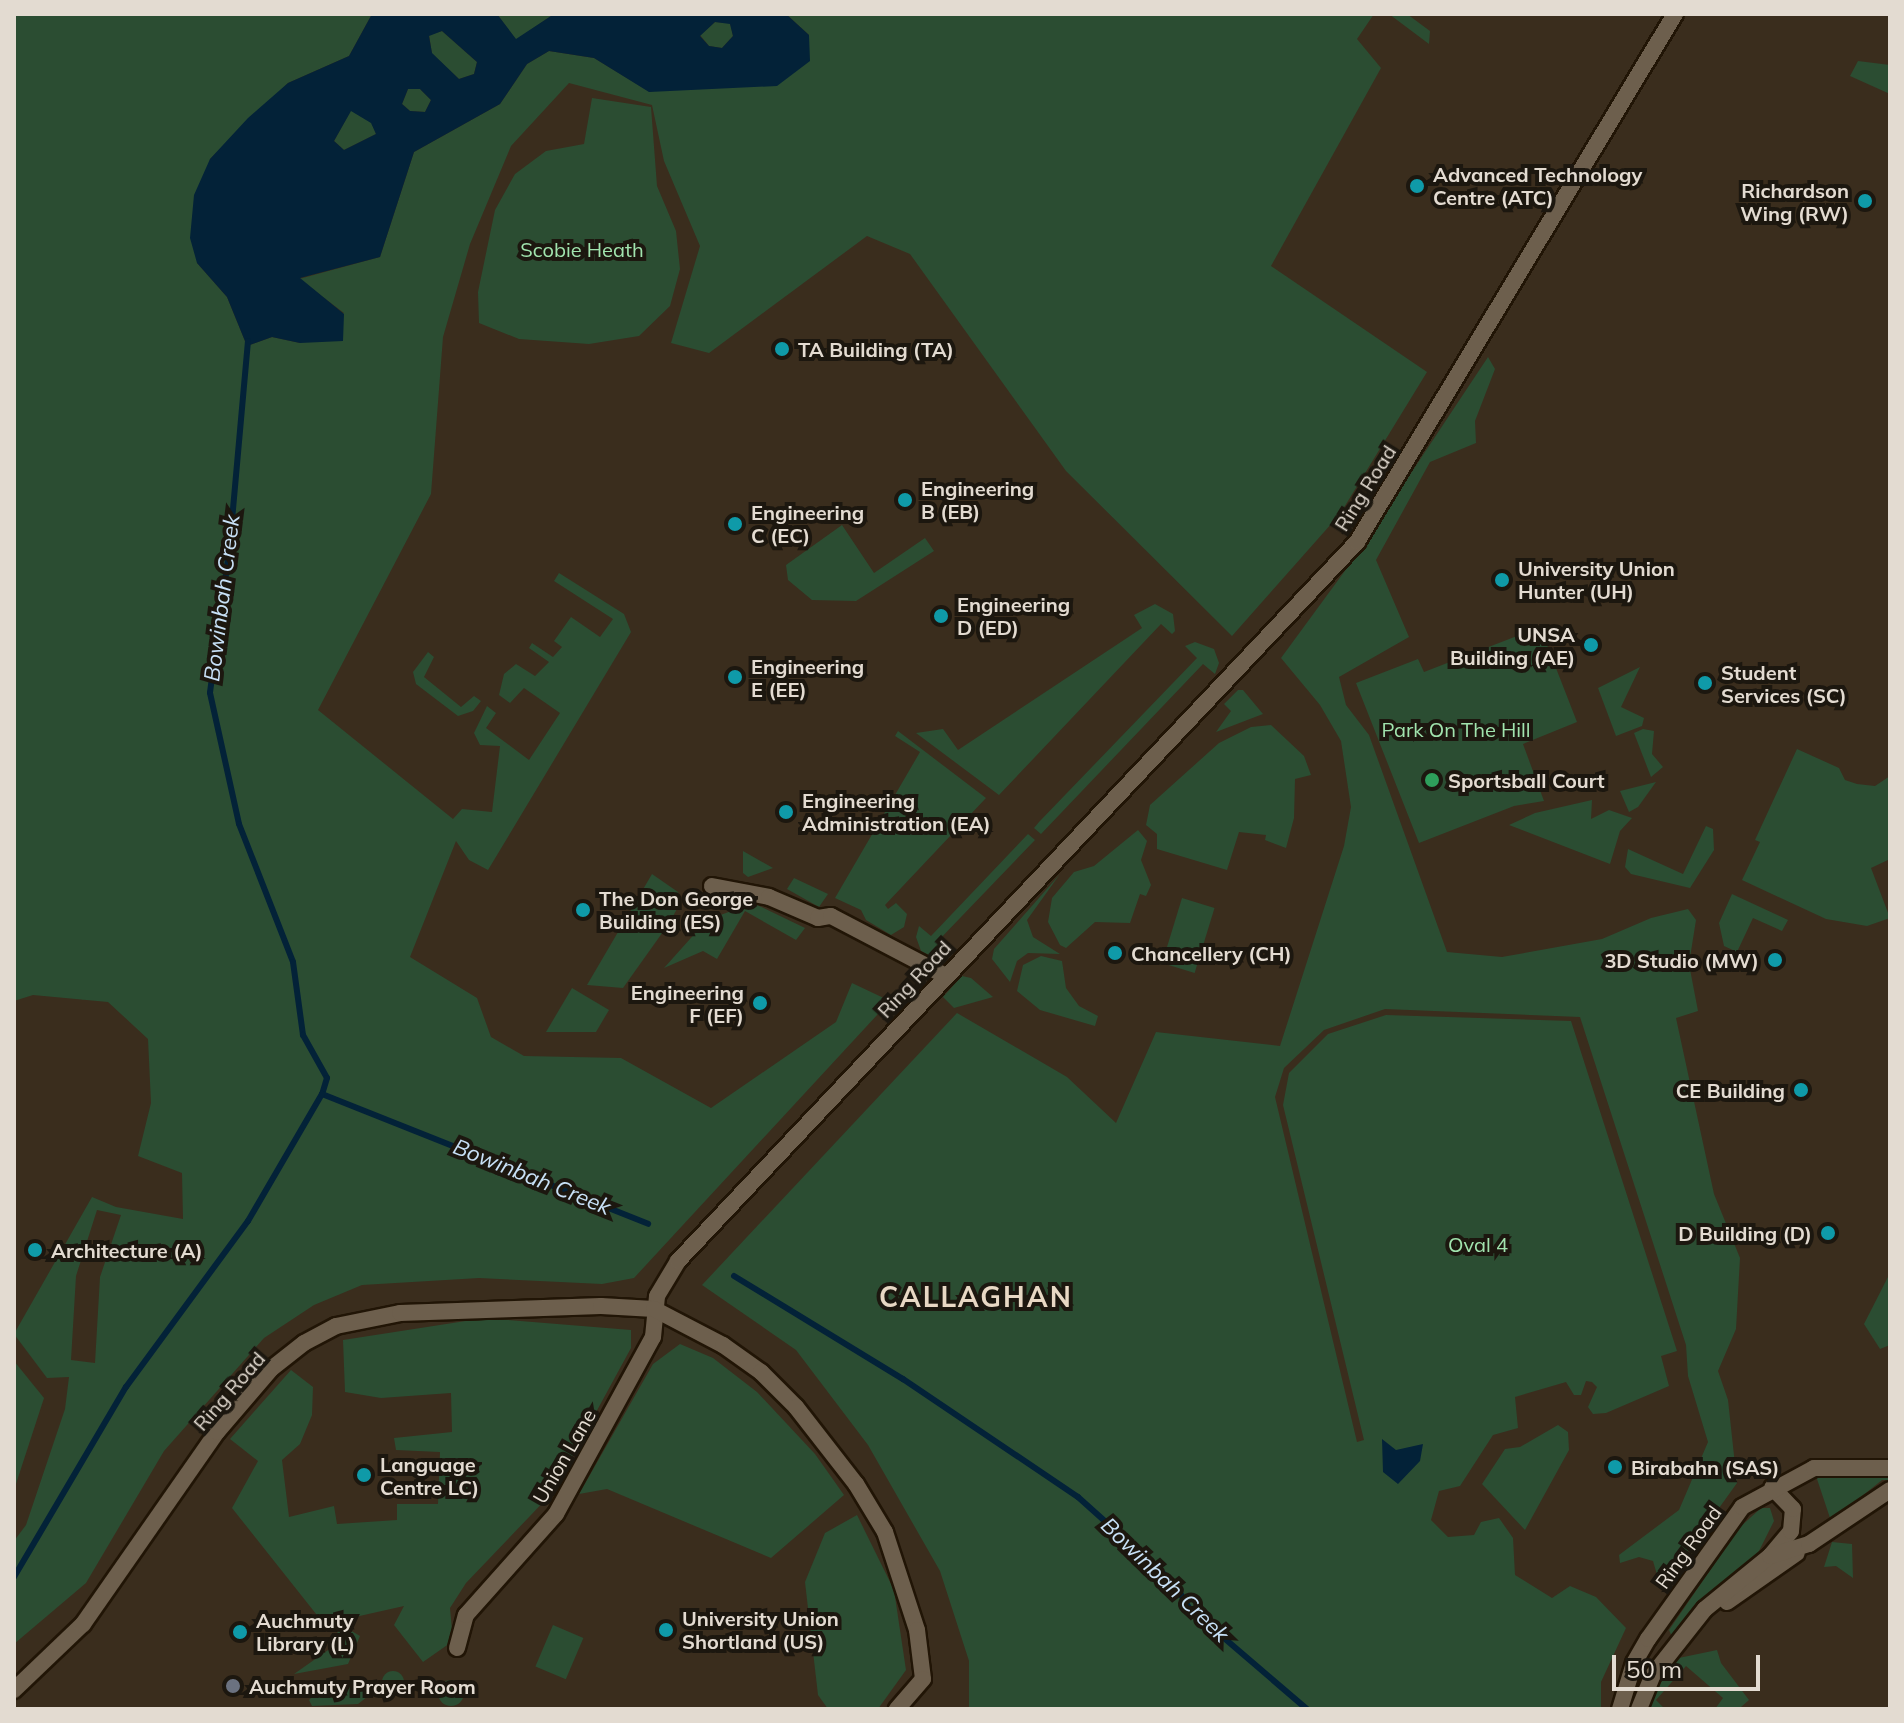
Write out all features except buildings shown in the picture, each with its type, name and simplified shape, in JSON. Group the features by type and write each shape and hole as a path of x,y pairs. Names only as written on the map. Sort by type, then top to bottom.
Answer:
{"street":[{"name":"Ring Road","path":"14,1690 83,1624 226,1420 271,1369 304,1343 336,1326 400,1313 540,1305 654,1309 678,1261 944,975 1357,542 1674,15"},
{"path":"712,886 769,897 818,918 831,916 944,975"},
{"path":"654,1309 761,1372 856,1484 885,1532 917,1630 923,1679 897,1709"},
{"name":"Union Lane","path":"457,1648 466,1615 556,1514 653,1337 654,1309"},
{"name":"Ring Road","path":"1620,1709 1634,1663 1742,1507 1772,1487 1823,1466 1890,1468"},
{"path":"1639,1709 1652,1676 1684,1633 1705,1609 1770,1556 1791,1531 1793,1509 1772,1487"},
{"path":"1684,1633 1890,1490"},
{"path":"1770,1556 1809,1544"}],"green space":[{"path":"14,14 372,14 349,56 288,83 210,159 197,263 227,297 247,346 272,337 300,343 344,313 299,279 380,257 414,152 500,104 527,64 549,51 594,58 650,92 809,35 786,14 1374,14 1357,39 1381,68 1271,266 1427,372 1340,514 1232,636 1066,471 910,254 867,236 709,353 671,343 700,246 664,161 652,105 569,83 511,146 470,244 443,337 431,494 318,710 453,819 462,809 492,812 500,746 480,745 474,733 487,706 496,713 486,728 529,760 560,713 524,688 510,703 499,695 504,674 516,664 535,676 549,662 529,648 532,643 553,657 562,647 554,641 571,617 600,637 613,619 554,581 559,573 624,614 631,632 488,870 469,860 456,841 410,957 477,998 491,1037 524,1056 621,1058 711,1108 836,1022 852,983 890,1001 634,1278 602,1284 479,1278 362,1285 314,1305 264,1338 164,1451 86,1583 14,1644 14,1541 26,1525 65,1409 69,1377 47,1378 14,1334 92,1197 116,1207 183,1219 182,1173 138,1156 151,1103 148,1039 108,1002 33,995 14,1001","holes":["97,1210 121,1215 100,1277 95,1363 71,1360 76,1276"]},
{"path":"497,14 554,14 516,40"},
{"path":"1389,14 1407,14 1430,31 1429,44"},
{"path":"715,22 730,23 733,36 722,48 709,46 700,35"},
{"path":"442,31 477,62 474,74 459,79 432,54 429,35"},
{"path":"1858,61 1890,65 1890,94 1850,76"},
{"path":"408,89 420,89 431,100 425,112 410,111 402,104"},
{"name":"Scobie Heath","path":"592,98 651,107 657,186 676,231 680,269 670,306 639,336 589,344 519,339 479,323 478,292 495,210 515,174 546,151 584,144"},
{"path":"351,110 372,123 376,134 344,150 334,141"},
{"name":"Oval 4","path":"1488,357 1495,369 1475,421 1476,443 1430,462 1376,560 1409,637 1339,677 1346,705 1369,735 1447,952 1502,957 1602,939 1651,918 1688,909 1696,920 1689,964 1698,1011 1676,1018 1714,1194 1740,1258 1736,1329 1718,1371 1728,1400 1737,1483 1666,1582 1658,1578 1653,1561 1639,1557 1620,1563 1619,1555 1679,1510 1708,1442 1688,1376 1686,1345 1580,1017 1385,1009 1324,1030 1284,1068 1275,1097 1357,1442 1364,1440 1283,1105 1289,1073 1328,1034 1386,1015 1571,1021 1677,1351 1661,1356 1669,1386 1606,1413 1593,1414 1588,1407 1597,1387 1592,1382 1586,1381 1581,1395 1574,1395 1566,1382 1515,1397 1518,1428 1493,1435 1460,1486 1439,1491 1431,1520 1448,1537 1474,1535 1481,1522 1499,1518 1513,1538 1515,1575 1552,1598 1570,1586 1596,1597 1626,1628 1601,1682 1601,1709 969,1709 969,1661 940,1571 868,1445 796,1350 702,1285 957,1013 1067,1077 1116,1123 1156,1032 1280,1046 1344,846 1351,807 1341,741 1320,705 1281,658 1358,553"},
{"path":"842,525 874,573 925,538 934,551 856,601 812,600 788,580 786,565"},
{"path":"1155,604 1173,614 1175,631 1172,634 1161,624 999,795 916,733 943,729 958,750 1142,628 1134,615"},
{"name":"Park On The Hill","path":"1540,627 1577,722 1523,744 1544,801 1514,806 1419,843 1356,683 1418,659 1424,672"},
{"path":"1195,642 1214,649 1219,663 1215,674 1203,664 1041,834 1034,828 1039,822 1197,658 1185,646"},
{"path":"428,652 434,657 424,677 461,707 474,696 481,701 473,711 458,716 416,684 413,672"},
{"path":"1640,667 1621,707 1644,718 1642,726 1616,736 1598,688"},
{"path":"1238,690 1243,690 1263,714 1216,732 1231,711 1224,704"},
{"path":"1271,725 1304,756 1311,775 1295,779 1294,818 1286,848 1265,840 1266,835 1239,832 1227,870 1157,849 1157,834 1146,825 1150,805 1219,743 1251,727"},
{"path":"1643,729 1654,731 1652,754 1663,767 1651,777 1634,733"},
{"path":"898,731 986,798 885,905 888,909 896,903 907,914 904,927 891,935 866,920 861,910 835,898 920,752 895,736"},
{"path":"1797,749 1839,768 1845,780 1857,784 1875,786 1890,776 1890,859 1871,868 1890,918 1867,926 1826,919 1742,880 1760,842 1755,840"},
{"path":"1656,782 1638,807 1629,812 1620,791"},
{"path":"1592,800 1591,819 1609,810 1632,818 1620,831 1610,864 1509,825 1535,813"},
{"path":"1706,826 1713,829 1714,850 1690,888 1631,874 1625,867 1628,849 1683,874"},
{"path":"1138,830 1147,841 1141,860 1151,885 1146,896 1140,894 1130,923 1095,922 1066,948 1060,945 1048,922 1052,898 1074,872 1094,866"},
{"path":"1028,834 1035,840 937,942 949,954 935,958 921,951 916,937 919,926 931,936"},
{"path":"743,851 773,868 748,877 743,873"},
{"path":"652,874 678,892 680,903 670,922 623,988 587,985"},
{"path":"1060,874 1027,920 1033,937 1060,954 1028,953 1017,961 1010,982 992,959 994,949"},
{"path":"794,878 828,894 819,907 787,889"},
{"path":"1732,894 1788,920 1782,931 1753,918 1737,952 1724,946 1719,923"},
{"path":"1182,898 1215,908 1195,973 1162,963"},
{"path":"753,903 805,928 796,940 745,911 717,959 703,951 664,968 707,920"},
{"path":"1041,956 1062,961 1066,988 1079,1006 1098,1016 1095,1026 1040,1010 1017,991 1023,965"},
{"path":"962,976 971,978 993,997 954,1008 943,997"},
{"path":"572,988 609,1010 596,1032 546,1032"},
{"path":"1890,1273 1890,1345 1880,1349 1864,1324"},
{"path":"485,1318 631,1330 631,1348 552,1493 466,1583 450,1608 453,1641 423,1662 394,1625 404,1606 324,1624 232,1508 258,1461 230,1439 291,1370 313,1387 312,1415 300,1444 282,1460 289,1517 334,1506 337,1524 397,1520 397,1504 438,1504 440,1452 396,1450 394,1438 452,1432 451,1393 381,1398 345,1392 343,1340"},
{"path":"680,1344 713,1358 757,1392 815,1454 844,1495 771,1558 607,1489 579,1494 653,1364"},
{"path":"14,1361 44,1398 14,1490"},
{"path":"1558,1425 1568,1432 1569,1450 1525,1530 1482,1484 1505,1449 1520,1447"},
{"path":"1815,1473 1890,1473 1890,1480 1882,1480 1831,1521"},
{"path":"1761,1508 1770,1508 1774,1521 1756,1557 1701,1604 1673,1639 1669,1630 1739,1528"},
{"path":"857,1515 894,1590 906,1670 878,1709 828,1709 818,1695 805,1582 825,1533"},
{"path":"1832,1542 1852,1544 1853,1578 1836,1566 1824,1567"},
{"path":"553,1625 583,1638 566,1679 535,1666"},
{"path":"345,1627 360,1636 348,1664 294,1674 331,1648 326,1641"},
{"path":"1717,1650 1721,1663 1749,1700 1741,1707 1715,1709 1723,1698 1686,1666 1656,1700 1665,1709 1643,1709 1669,1660"},
{"path":"389,1671 397,1671 404,1682 397,1693 389,1693 382,1686 382,1678"},
{"path":"360,1676 367,1697 358,1704 312,1706 309,1700 314,1695"},
{"path":"451,1680 460,1684 464,1693 460,1702 451,1706 442,1702 438,1693 442,1684"}],"water":[{"path":"372,14 497,14 516,39 554,14 786,14 809,35 810,61 777,86 649,92 594,58 549,51 527,64 500,104 414,152 380,257 300,278 344,314 343,341 300,343 272,337 247,346 227,297 197,263 190,238 194,195 210,159 248,118 288,83 349,56","holes":["715,22 730,24 733,36 722,48 709,46 700,36","442,31 477,62 474,74 459,79 432,53 429,36","408,89 420,89 431,100 425,112 410,111 402,104","351,111 371,123 376,134 344,150 334,141"]},
{"path":"1382,1439 1396,1450 1423,1444 1420,1461 1398,1484 1383,1472"}],"waterway":[{"name":"Bowinbah Creek","path":"248,341 229,552 210,693 239,824 293,962 303,1035 327,1078 322,1094 648,1224"},
{"path":"14,1577 126,1387 248,1221 322,1094"},
{"name":"Bowinbah Creek","path":"734,1276 903,1379 1078,1497 1174,1583 1189,1608 1307,1709"}],"place":[{"name":"Advanced Technology Centre (ATC)","path":"1417,186"},
{"name":"Richardson Wing (RW)","path":"1865,201"},
{"name":"TA Building (TA)","path":"782,349"},
{"name":"Engineering B (EB)","path":"905,500"},
{"name":"Engineering C (EC)","path":"735,524"},
{"name":"University Union Hunter (UH)","path":"1502,580"},
{"name":"Engineering D (ED)","path":"941,616"},
{"name":"UNSA Building (AE)","path":"1591,645"},
{"name":"Engineering E (EE)","path":"735,677"},
{"name":"Student Services (SC)","path":"1705,683"},
{"name":"Sportsball Court","path":"1432,780"},
{"name":"Engineering Administration (EA)","path":"786,812"},
{"name":"The Don George Building (ES)","path":"583,910"},
{"name":"Chancellery (CH)","path":"1115,953"},
{"name":"3D Studio (MW)","path":"1775,960"},
{"name":"Engineering F (EF)","path":"760,1003"},
{"name":"CE Building","path":"1801,1090"},
{"name":"D Building (D)","path":"1828,1233"},
{"name":"Architecture (A)","path":"35,1250"},
{"name":"Birabahn (SAS)","path":"1615,1467"},
{"name":"Language Centre LC)","path":"364,1475"},
{"name":"University Union Shortland (US)","path":"666,1630"},
{"name":"Auchmuty Library (L)","path":"240,1632"},
{"name":"Auchmuty Prayer Room","path":"233,1686"}],"district":[{"name":"CALLAGHAN","path":"976,1297"}]}
